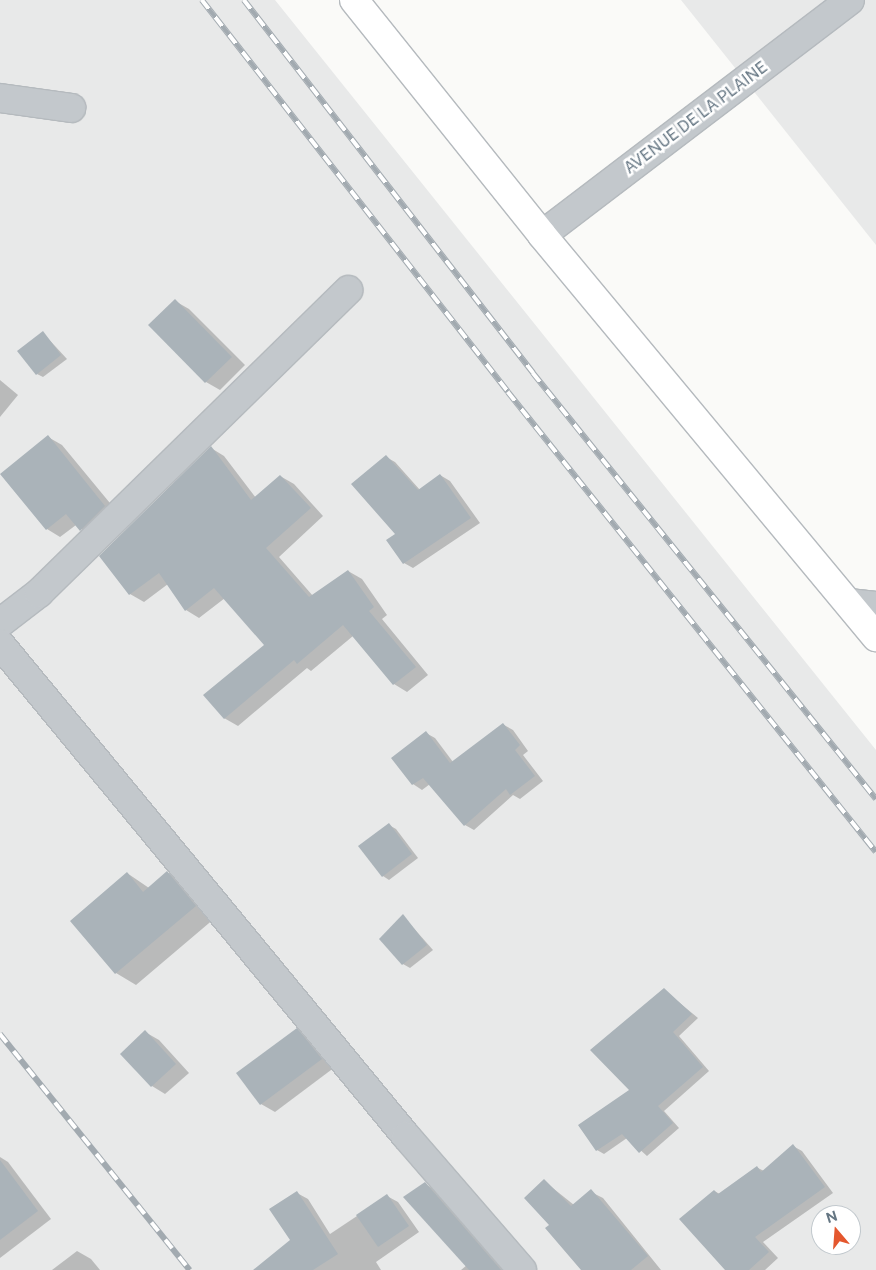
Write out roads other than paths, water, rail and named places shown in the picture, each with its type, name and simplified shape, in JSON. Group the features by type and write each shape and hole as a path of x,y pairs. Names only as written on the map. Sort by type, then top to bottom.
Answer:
{"main road":[{"path":"354,0 542,235 849,602 876,637"}],"street":[{"name":"AVENUE DE LA PLAINE","path":"542,235 850,0"},
{"path":"0,98 71,108"},
{"path":"0,623 39,593 348,290"},
{"path":"849,602 876,606"},
{"path":"0,644 400,1128 522,1270"}],"railway":[{"path":"202,0 508,392 876,852"},
{"path":"244,0 533,373 876,799"},
{"path":"0,1034 190,1270"}]}
